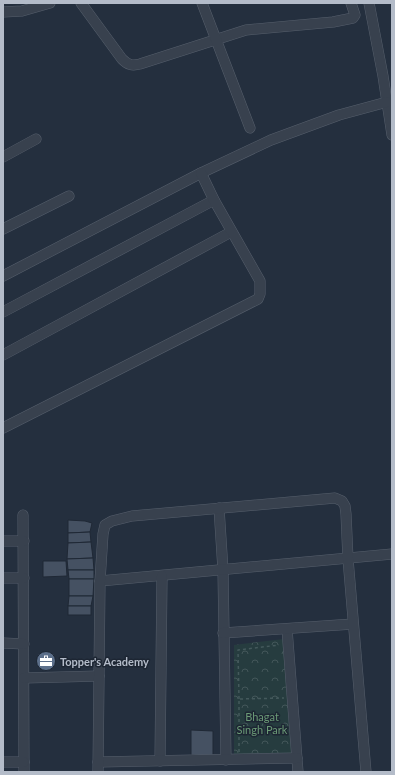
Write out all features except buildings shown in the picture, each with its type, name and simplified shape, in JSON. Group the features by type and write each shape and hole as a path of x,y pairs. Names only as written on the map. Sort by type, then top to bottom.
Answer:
{"street":[{"path":"3,12 22,11 50,3"},
{"path":"81,3 122,60 132,66 246,30 333,22 353,18 352,3"},
{"path":"202,3 250,128"},
{"path":"369,3 392,135"},
{"path":"3,276 201,173 288,134 346,113 387,102"},
{"path":"3,157 36,139"},
{"path":"3,428 258,298 260,294 260,281 231,232 201,173"},
{"path":"3,229 69,196"},
{"path":"3,312 214,200"},
{"path":"3,355 231,232"},
{"path":"297,758 160,761 98,767 100,581 105,525 112,521 132,516 336,498 342,501 345,506 353,624 366,772"},
{"path":"219,508 223,570 226,760"},
{"path":"3,762 24,767 23,515"},
{"path":"3,542 24,541"},
{"path":"100,581 392,554"},
{"path":"160,761 162,576"},
{"path":"3,578 24,578"},
{"path":"223,633 353,624"},
{"path":"287,629 298,772"},
{"path":"3,643 24,644"},
{"path":"24,678 99,676"}],"path":[{"path":"239,753 238,650 279,645"},
{"path":"239,699 284,698"}],"green space":[{"name":"Bhagat Singh Park","path":"284,639 294,755 234,757 234,645"}],"place":[{"name":"Topper's Academy","path":"46,661"}]}
